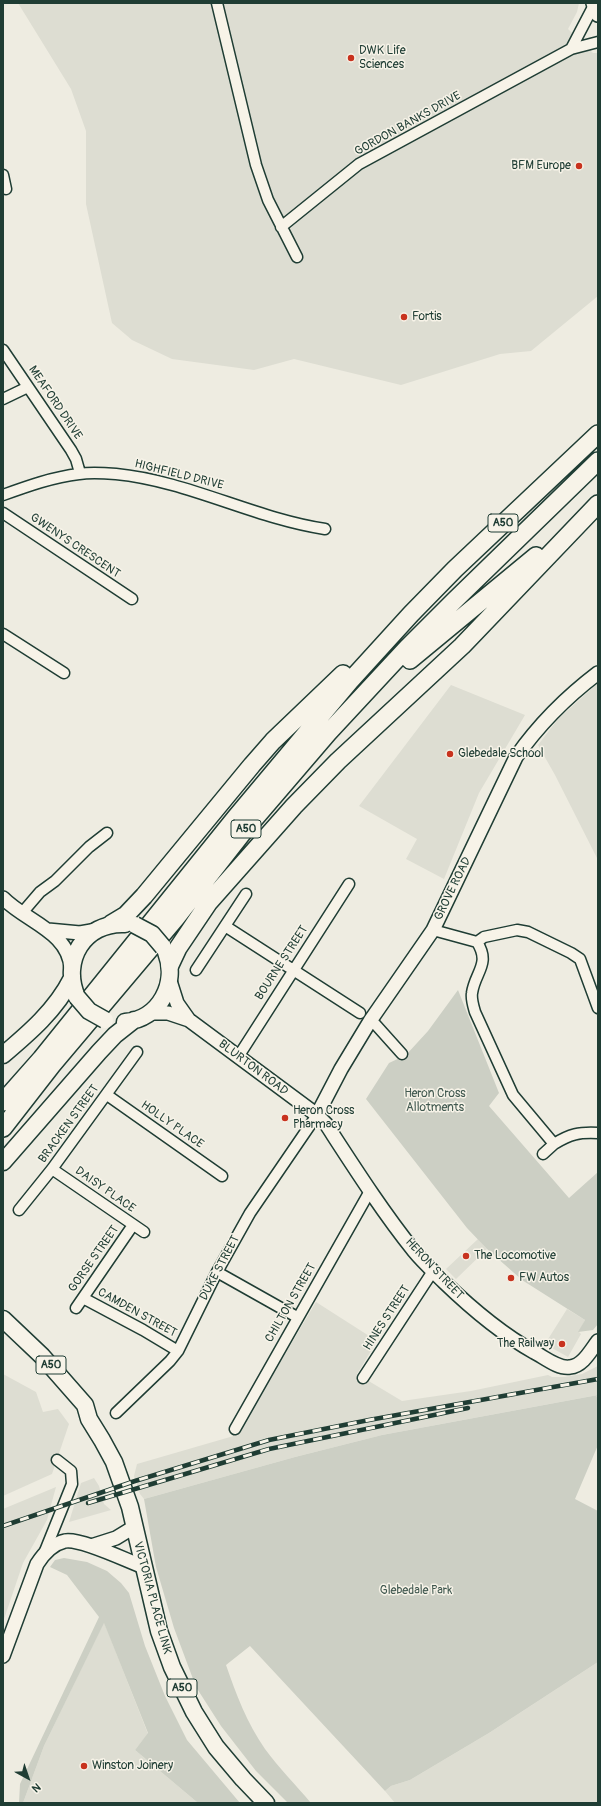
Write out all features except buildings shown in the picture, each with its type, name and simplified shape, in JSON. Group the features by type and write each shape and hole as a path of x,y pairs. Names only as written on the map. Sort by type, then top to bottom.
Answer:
{"highway":[{"name":"A50","path":"3,1102 41,1059 312,725 411,614 494,531 598,434"},
{"name":"A50","path":"3,1128 52,1065 176,918 280,788 328,734 407,648 509,546 598,461"},
{"name":"A50","path":"280,788 416,654 598,503"},
{"name":"A50","path":"170,973 178,948 201,913 294,806 338,761 462,646 598,503"},
{"name":"A50","path":"104,927 126,915 144,896 273,741 355,662 411,614"}],"main road":[{"path":"104,927 119,924 135,925 152,934 163,947 170,973"},
{"name":"A50","path":"3,1056 39,1023 59,1000 72,974 78,948 89,935 104,927"},
{"name":"A50","path":"3,1162 72,1081 115,1034 134,1020 149,1013 164,996 170,973"},
{"name":"A50","path":"72,974 77,997 89,1011 105,1020 120,1022 134,1020"},
{"name":"VICTORIA PLACE LINK","path":"3,1319 42,1356 85,1405 89,1419 102,1440 119,1476 130,1507 159,1631 182,1690 216,1747 242,1779 266,1803"},
{"name":"VICTORIA PLACE LINK","path":"3,1334 36,1366 77,1411 89,1419"}],"street":[{"path":"217,3 256,166 268,200 298,257"},
{"path":"571,49 596,7"},
{"name":"GORDON BANKS DRIVE","path":"281,227 360,164 571,49 598,42"},
{"path":"3,175 6,189"},
{"name":"MEAFORD DRIVE","path":"3,350 71,450 76,459 80,474"},
{"path":"3,398 28,387"},
{"name":"HIGHFIELD DRIVE","path":"3,496 42,482 80,474 114,474 153,480 225,500 289,521 325,529"},
{"name":"GWENYS CRESCENT","path":"3,514 132,599"},
{"path":"3,634 64,673"},
{"name":"GROVE ROAD","path":"317,1115 341,1070 365,1017 433,930 516,757 533,733 554,710 598,673"},
{"path":"22,913 40,892 55,881 89,847 107,833"},
{"name":"BOURNE STREET","path":"238,1057 349,884"},
{"path":"196,970 246,894"},
{"path":"3,898 22,913 48,930 66,950 71,963 72,974"},
{"path":"225,926 365,1017 376,1025 402,1054"},
{"path":"48,930 80,933 104,927"},
{"path":"433,930 477,942 481,948 483,967 472,991 474,1012 512,1095 554,1144"},
{"path":"477,942 484,937 517,930 528,932 571,953 580,959 598,1008"},
{"name":"BLURTON ROAD","path":"170,973 176,1003 189,1020 317,1115"},
{"name":"BLURTON ROAD","path":"149,1013 168,1013 189,1020"},
{"name":"BRACKEN STREET","path":"19,1210 52,1169 138,1052"},
{"name":"HOLLY PLACE","path":"107,1095 222,1176"},
{"name":"HERON STREET","path":"317,1115 326,1124 370,1191 414,1252 486,1321 511,1339 556,1364 571,1367 579,1363 598,1341"},
{"name":"DUKE STREET","path":"116,1413 170,1361 178,1351 217,1272 250,1213 317,1115"},
{"path":"543,1154 566,1136 581,1132 598,1133"},
{"name":"DAISY PLACE","path":"52,1169 144,1232"},
{"name":"CHILTON STREET","path":"236,1429 297,1317 370,1191"},
{"name":"GORSE STREET","path":"76,1308 133,1225"},
{"name":"HINES STREET","path":"363,1378 433,1271"},
{"path":"217,1272 297,1317"},
{"name":"CAMDEN STREET","path":"83,1298 143,1330 178,1351"},
{"path":"3,1656 37,1564 45,1551 72,1484 71,1471 57,1460"},
{"path":"91,1546 116,1538 134,1527"},
{"path":"45,1551 66,1541 91,1546 144,1567"}],"shaded area":[{"path":"18,3 579,3 577,12 568,29 593,53 598,53 598,296 531,351 500,354 401,385 294,359 254,370 172,359 132,340 112,323 86,204 86,131 71,89"},
{"path":"598,683 598,860 538,745 558,719"},
{"name":"Glebedale School","path":"451,685 525,715 479,793 444,879 406,859 417,839 359,806"},
{"name":"The Locomotive","path":"478,1239 487,1249 456,1279 446,1269"},
{"path":"316,1302 377,1341 357,1374 402,1401 471,1391 548,1375 552,1377 565,1377 582,1374 598,1366 598,1395 382,1435 295,1457 144,1499 140,1494 134,1476 137,1464 237,1435"},
{"path":"567,1309 585,1320 579,1332 581,1334 568,1357 545,1344"},
{"path":"3,1374 36,1392 43,1412 58,1409 69,1424 52,1474 3,1496"},
{"path":"94,1478 99,1486 104,1504 111,1510 69,1522 81,1483"},
{"path":"56,1487 47,1520 23,1563 3,1622 3,1509"},
{"path":"104,1622 148,1734 135,1750 198,1803 23,1803 44,1746"},
{"path":"598,1662 598,1803 395,1803 385,1791 391,1786 410,1780 489,1733"}],"green space":[{"name":"Heron Cross Allotments","path":"458,990 499,1093 489,1106 569,1198 598,1172 598,1324 593,1330 578,1332 585,1320 522,1280 487,1249 467,1228 366,1099 389,1063 406,1055 428,1031"},
{"name":"Glebedale Park","path":"598,1395 598,1397 596,1396 598,1398 598,1445 575,1499 598,1511 598,1662 489,1733 410,1780 391,1786 385,1791 250,1646 226,1665 242,1708 265,1749 311,1803 288,1803 256,1771 221,1726 196,1687 174,1628 156,1567 144,1499 295,1457 382,1435"},
{"path":"64,1558 87,1562 107,1571 121,1583 129,1593 145,1646 165,1696 187,1740 240,1803 198,1803 135,1750 148,1733 104,1623 44,1746 23,1803 19,1803 20,1784 99,1617 67,1575 50,1567 55,1560"}],"railway":[{"path":"3,1526 135,1481 269,1440 369,1420 598,1379"},
{"path":"88,1503 269,1449 468,1408"}],"place":[{"name":"DWK Life Sciences","path":"351,58"},
{"name":"BFM Europe","path":"579,166"},
{"name":"Fortis","path":"404,317"},
{"name":"Glebedale School","path":"450,754"},
{"name":"Heron Cross Pharmacy","path":"285,1118"},
{"name":"The Locomotive","path":"466,1256"},
{"name":"FW Autos","path":"511,1278"},
{"name":"The Railway","path":"562,1344"},
{"name":"Winston Joinery","path":"84,1766"}]}
